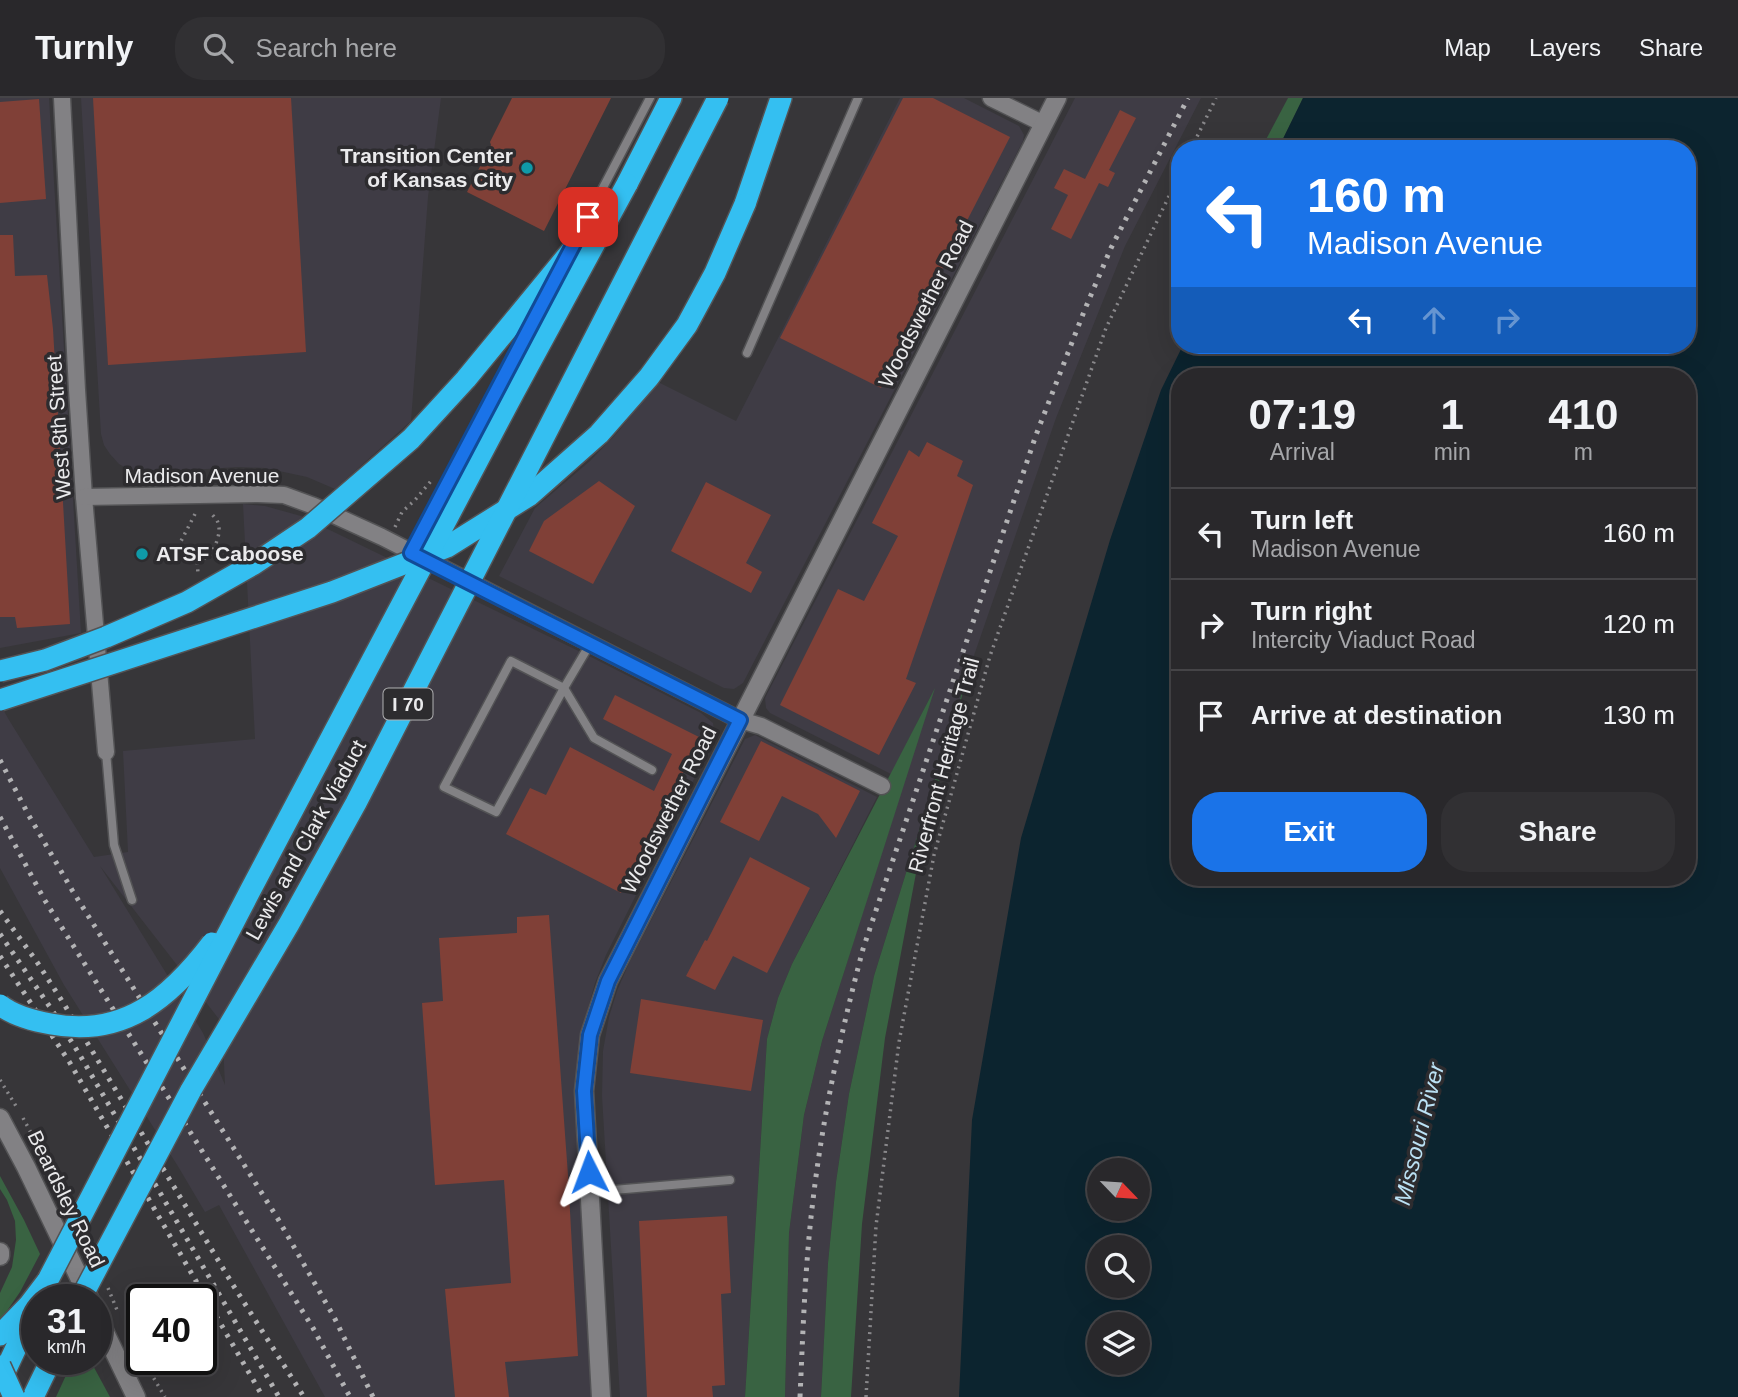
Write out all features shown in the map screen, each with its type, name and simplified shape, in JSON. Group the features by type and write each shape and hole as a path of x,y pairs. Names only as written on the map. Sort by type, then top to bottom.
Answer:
{"highway":[{"name":"I 70","path":"46,1284 250,891 671,98"},
{"name":"Lewis and Clark Viaduct","path":"88,1284 191,1090 289,925 350,815 718,98"},
{"path":"0,700 332,592 447,547 530,495 598,433 649,377 687,326 715,273 745,204 780,98"},
{"path":"0,671 45,660 187,602 254,564 308,528 411,439 466,379 626,184"},
{"path":"0,1006 33,1021 69,1027 105,1024 136,1014 169,992 195,966 250,891"},
{"path":"0,1335 29,1305 48,1280"},
{"name":"I 70","path":"0,1382 21,1337"},
{"path":"0,1366 14,1397"},
{"path":"33,1397 45,1375"},
{"path":"42,1397 49,1375"}],"street":[{"name":"West 8th Street","path":"62,98 84,497 106,752"},
{"path":"991,98 1044,124"},
{"name":"Woodswether Road","path":"601,1397 584,1091 590,1035 604,991 1057,98"},
{"name":"Madison Avenue","path":"84,497 284,495 382,537 740,720 761,726 882,786"},
{"name":"Beardsley Road","path":"0,1118 82,1284"},
{"path":"112,1347 136,1397"}],"lane":[{"path":"411,553 650,98"},
{"path":"747,353 858,98"},
{"path":"590,644 564,688 496,812 444,786 511,661 564,688 594,738 652,770"},
{"path":"106,752 114,845 132,900"},
{"path":"590,1192 730,1180"}],"path":[{"path":"1195,140 1216,98"},
{"name":"Riverfront Heritage Trail","path":"866,1397 877,1213 899,1042 934,855 990,656 1106,328 1171,192"},
{"path":"195,514 179,545 183,554 197,559 208,558 218,536 219,524 211,513"},
{"path":"197,559 198,580"},
{"path":"152,1375 165,1397"}],"shaded area":[{"path":"0,98 49,98 81,633 0,648"},
{"path":"81,98 441,98 428,197 411,421 335,489 307,477 265,468 238,467 143,473 131,471 119,464 104,445 101,434"},
{"path":"900,98 964,98 1019,126 1024,135 1023,141 743,683 734,689 724,688 499,576 535,508 590,461 617,433 658,382 736,421"},
{"path":"1075,98 1201,98 1179,140 1171,140 1171,156 1125,246 1056,418 969,670 874,976 849,1094 836,1182 828,1263 821,1397 785,1397 789,1233 804,1115 822,1041 932,694 891,774 770,713 766,708 765,698"},
{"path":"243,504 265,506 301,516 593,658 701,713 713,723 715,737 606,955 584,1023 577,1090 595,1397 325,1397 219,1205 205,1212 64,985 0,868 0,704 94,857 128,852 123,751 255,739","holes":["100,866 222,1023 225,1085 203,1033"]},
{"path":"755,735 877,797 792,964 778,998 767,1039 745,1397 620,1397 602,1096 603,1051 609,1017 630,961 745,739"}],"green space":[{"path":"1288,98 1303,98 1282,140 1266,140"},
{"path":"969,670 920,852 885,1038 862,1224 851,1397 821,1397 828,1263 849,1094 874,976"},
{"path":"935,688 822,1041 804,1115 789,1233 785,1397 745,1397 767,1039 778,998 792,964"},
{"path":"0,1176 40,1254 24,1284 21,1284 20,1292 0,1321 0,1293 12,1267 16,1240 15,1221 0,1189"},
{"path":"66,1375 98,1375 110,1397 56,1397"}],"water":[{"name":"Missouri River","path":"1303,98 1738,98 1738,1397 959,1397 972,1120 1021,838 1110,540 1161,390 1171,370 1171,886 1696,886 1696,368 1172,368 1179,354 1696,354 1696,140 1282,140"}],"building":[{"path":"93,98 291,98 306,352 108,365"},
{"name":"Transition Center of Kansas City","path":"512,98 611,98 544,231 467,192"},
{"path":"903,98 933,98 1010,137 881,388 780,338"},
{"path":"39,99 46,199 0,203 0,102"},
{"path":"1120,110 1136,118 1109,170 1115,173 1108,187 1099,183 1071,239 1051,229 1068,195 1054,188 1064,169 1085,179"},
{"path":"0,235 13,235 15,276 47,275 53,329 70,624 17,628 15,617 0,617"},
{"path":"927,442 963,461 957,476 973,485 906,679 916,683 879,755 780,705 838,589 864,601 898,536 872,523 909,450 919,457"},
{"path":"599,481 635,506 593,584 529,551 544,521"},
{"path":"706,482 771,515 746,563 762,572 751,593 671,551"},
{"path":"615,695 701,738 621,893 506,834 530,788 546,795 570,747 654,791 672,754 603,719"},
{"path":"761,741 860,791 836,838 818,814 782,796 759,841 720,822"},
{"path":"750,857 810,888 767,973 733,956 715,990 686,976"},
{"path":"549,915 578,1356 505,1362 509,1397 455,1397 445,1289 511,1283 504,1180 435,1185 422,1003 443,1001 439,938 517,933 517,917"},
{"path":"641,999 763,1020 751,1091 630,1073"},
{"path":"727,1216 731,1293 721,1294 725,1385 712,1386 713,1397 647,1397 639,1221"}],"railway":[{"path":"800,1397 806,1273 817,1168 847,1011 863,949 1036,435 1111,248 1188,98"},
{"path":"0,760 72,890 278,1219 334,1317 373,1397"},
{"path":"0,817 44,899 313,1328 350,1397"},
{"path":"0,911 64,1004 233,1285 304,1397"},
{"path":"0,934 81,1057 279,1397"},
{"path":"0,956 70,1063 263,1397"}],"place":[{"name":"Transition Center of Kansas City","path":"527,168"},
{"name":"ATSF Caboose","path":"142,554"}],"route":[{"path":"588,217 411,553 740,720 608,981 590,1035 584,1091 589,1172"}]}
